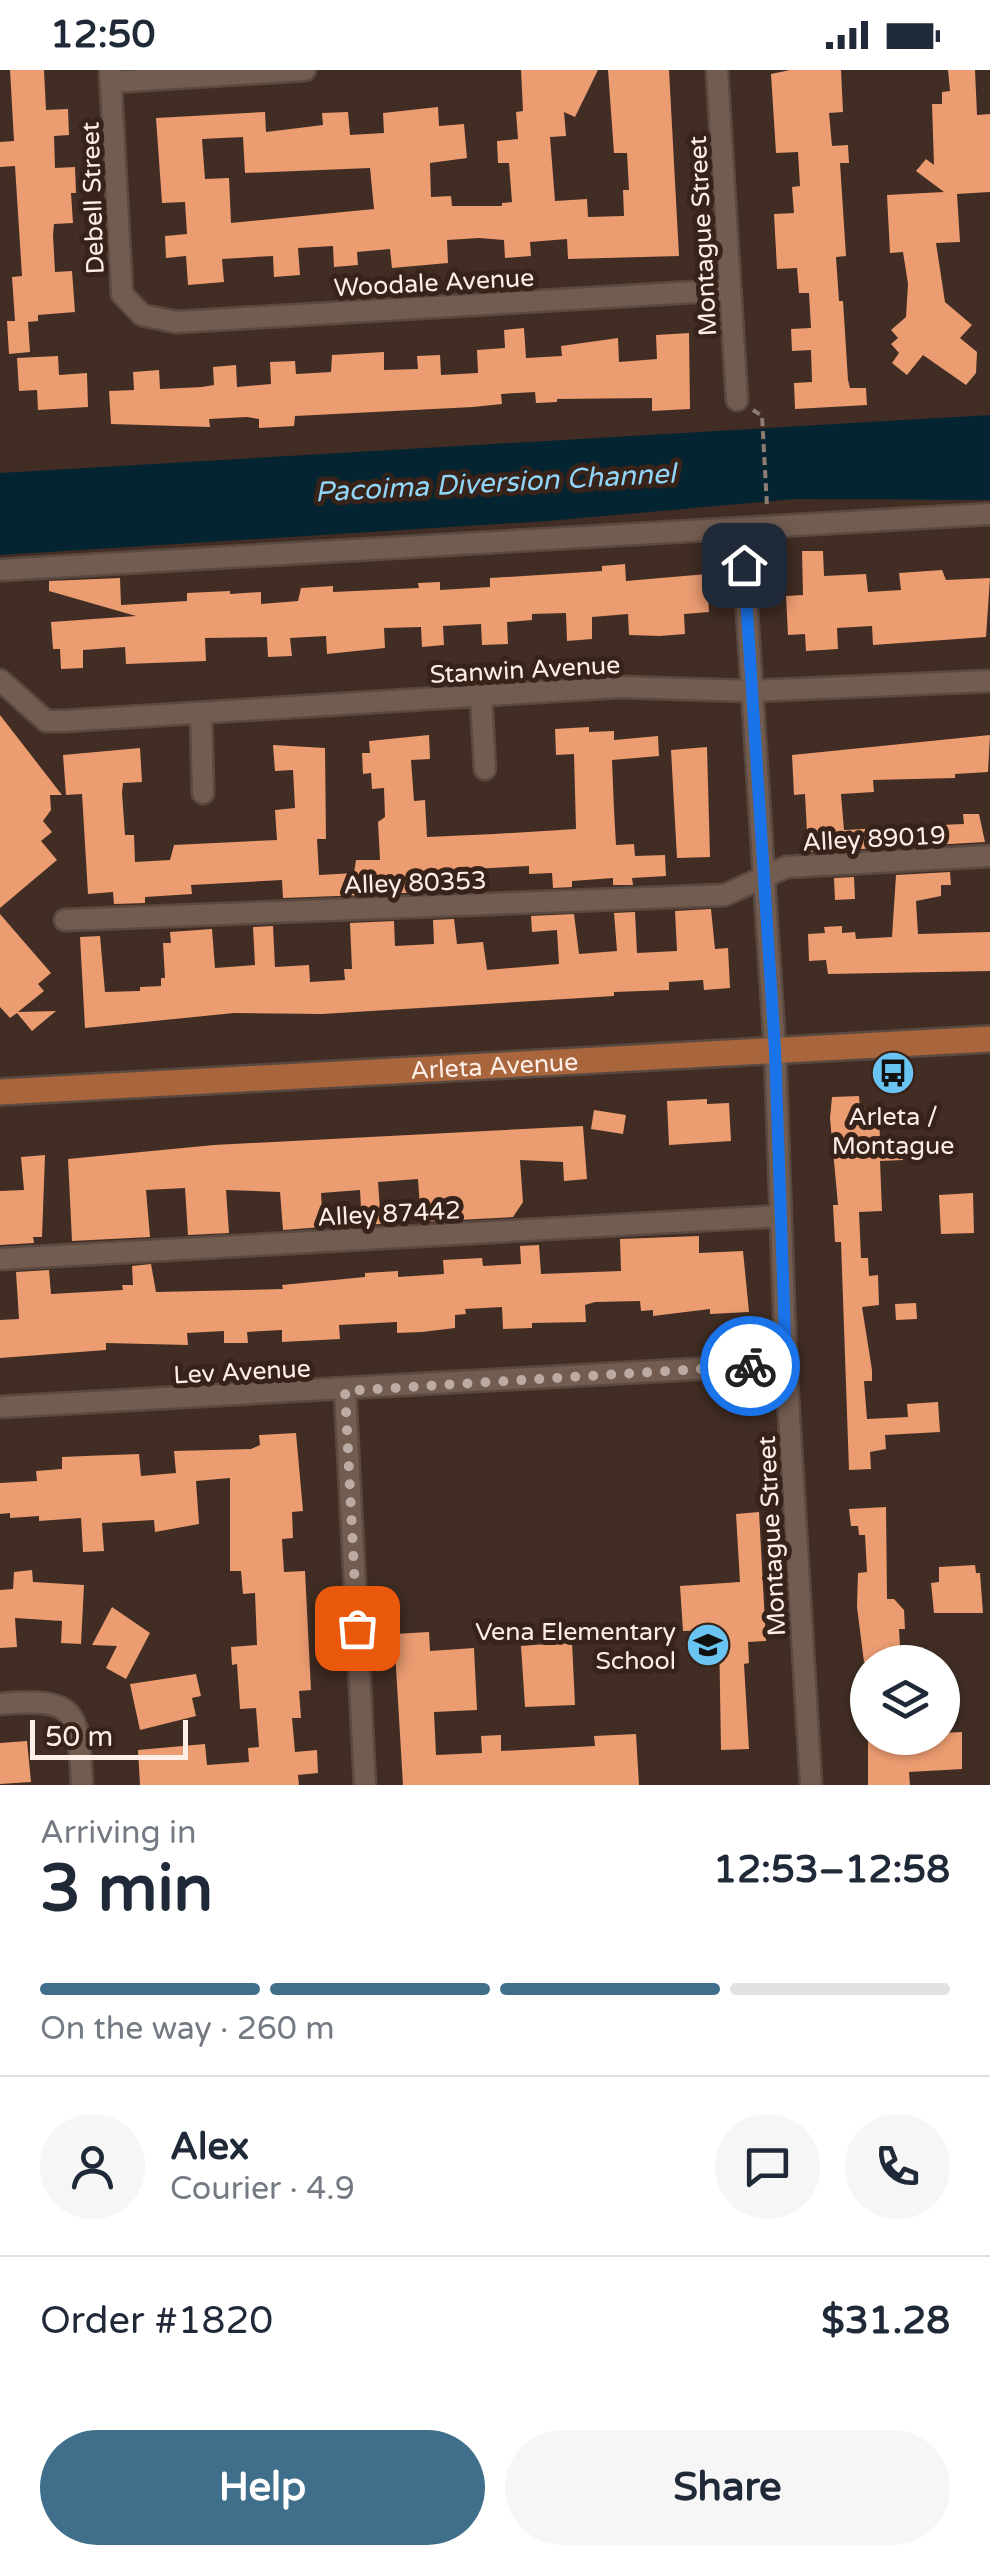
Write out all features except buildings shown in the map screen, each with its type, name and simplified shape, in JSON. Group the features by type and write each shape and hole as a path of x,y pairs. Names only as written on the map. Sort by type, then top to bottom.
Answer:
{"main road":[{"name":"Arleta Avenue","path":"0,1092 990,1039"}],"street":[{"path":"111,76 305,70"},
{"name":"Montague Street","path":"718,70 737,400"},
{"name":"Debell Street","path":"111,76 122,294 142,316"},
{"name":"Woodale Avenue","path":"142,316 176,322 730,290"},
{"path":"0,570 990,514"},
{"name":"Montague Street","path":"744,565 775,1050 786,1364 810,1785"},
{"name":"Stanwin Avenue","path":"0,680 46,721 620,687 750,691 990,681"},
{"path":"481,696 485,769"},
{"path":"201,714 204,793"},
{"name":"Alley 89019","path":"762,875 786,867 990,856"},
{"name":"Alley 80353","path":"65,920 724,895 762,875"},
{"name":"Alley 87442","path":"0,1259 781,1216"},
{"name":"Lev Avenue","path":"0,1407 786,1364"},
{"path":"345,1391 365,1785"},
{"path":"0,1704 44,1700 64,1709 78,1724 82,1785"}],"path":[{"path":"762,416 768,519"}],"water":[{"name":"Pacoima Diversion Channel","path":"990,415 990,500 795,499 548,521 0,555 0,473"}],"way so far":[{"path":"357,1628 345,1391 750,1366"}],"place":[{"name":"Arleta / Montague","path":"893,1073"},
{"name":"Vena Elementary School","path":"708,1645"}],"route":[{"path":"744,565 775,1050 786,1364 750,1366"}]}
